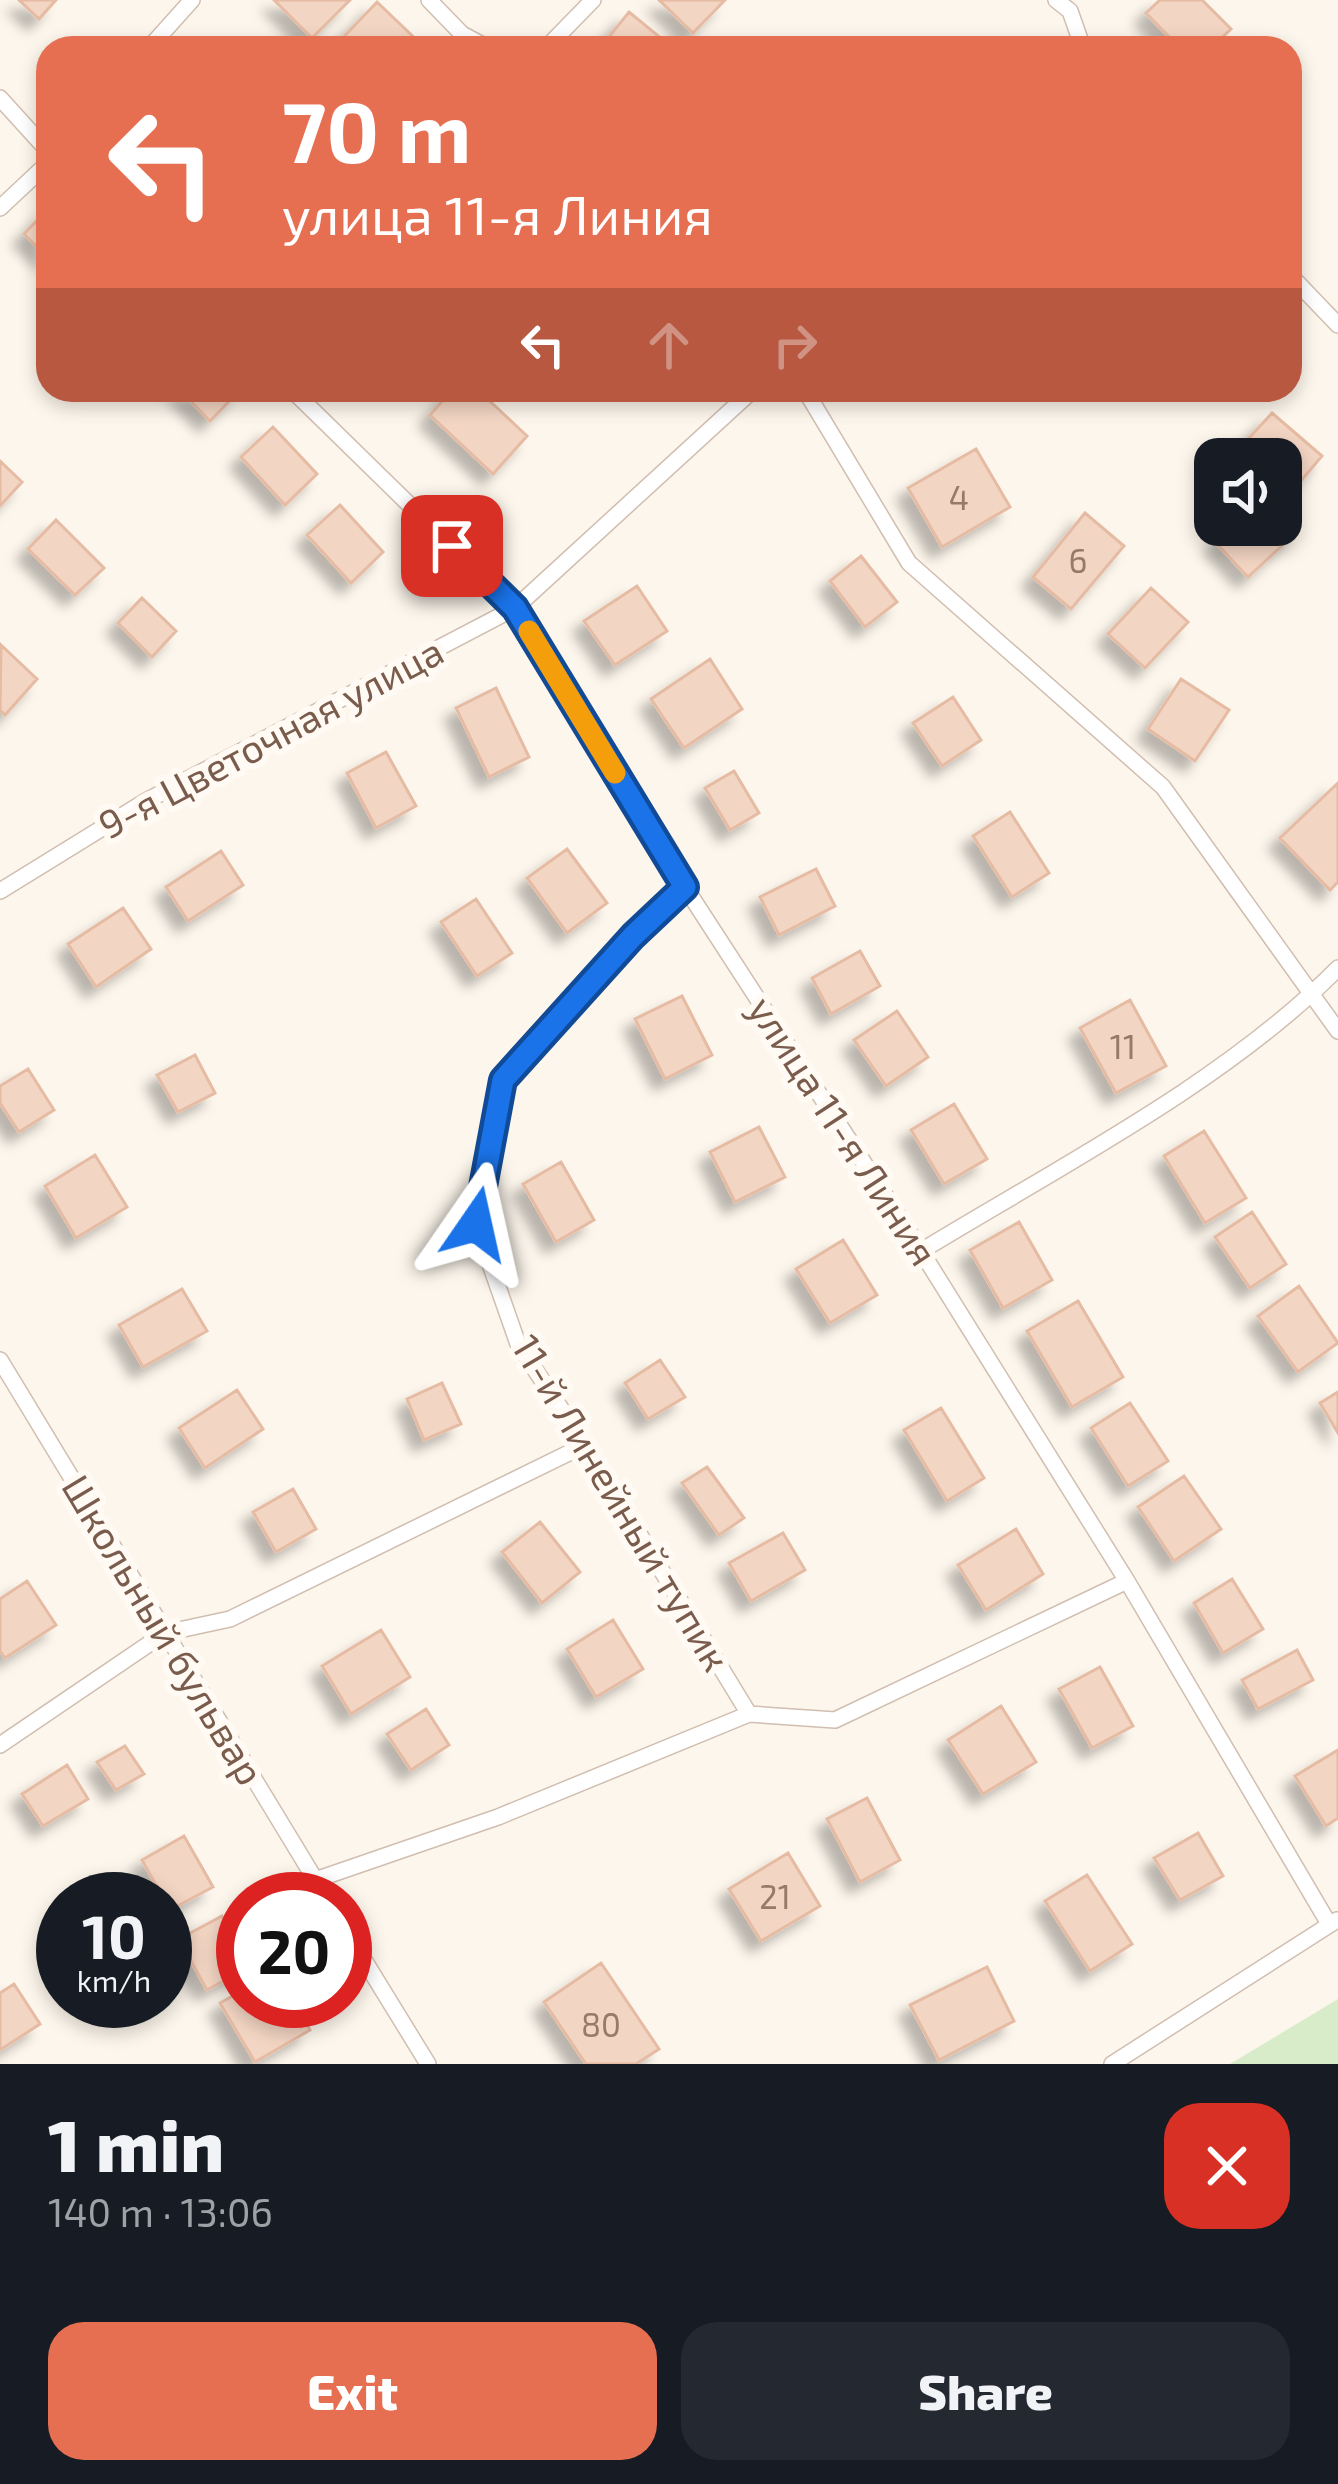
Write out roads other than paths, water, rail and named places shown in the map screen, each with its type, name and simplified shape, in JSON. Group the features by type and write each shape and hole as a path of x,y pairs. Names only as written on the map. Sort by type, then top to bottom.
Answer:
{"lane":[{"path":"160,36 192,0"},
{"path":"429,0 467,36"},
{"path":"558,36 593,0"},
{"path":"1070,4 1079,36"},
{"path":"0,98 36,138"},
{"path":"0,208 36,174"},
{"path":"1302,288 1338,325"},
{"name":"улица 11-я Линия","path":"304,402 515,608 685,887 1127,1581 1334,1922"},
{"name":"9-я Цветочная улица","path":"0,891 146,801 515,608 741,402"},
{"path":"813,402 909,563 1163,787 1338,1031"},
{"name":"11-й Линейный тупик","path":"685,887 633,936 503,1080 476,1224 518,1344 749,1714 835,1720 1127,1581"},
{"path":"921,1251 1199,1080 1313,993 1338,968"},
{"name":"Школьный бульвар","path":"0,1360 310,1872"},
{"path":"0,1745 165,1633 230,1618 585,1445"},
{"path":"338,1872 498,1817 749,1714"},
{"path":"1112,2064 1334,1922"},
{"path":"372,1973 428,2064"}]}
